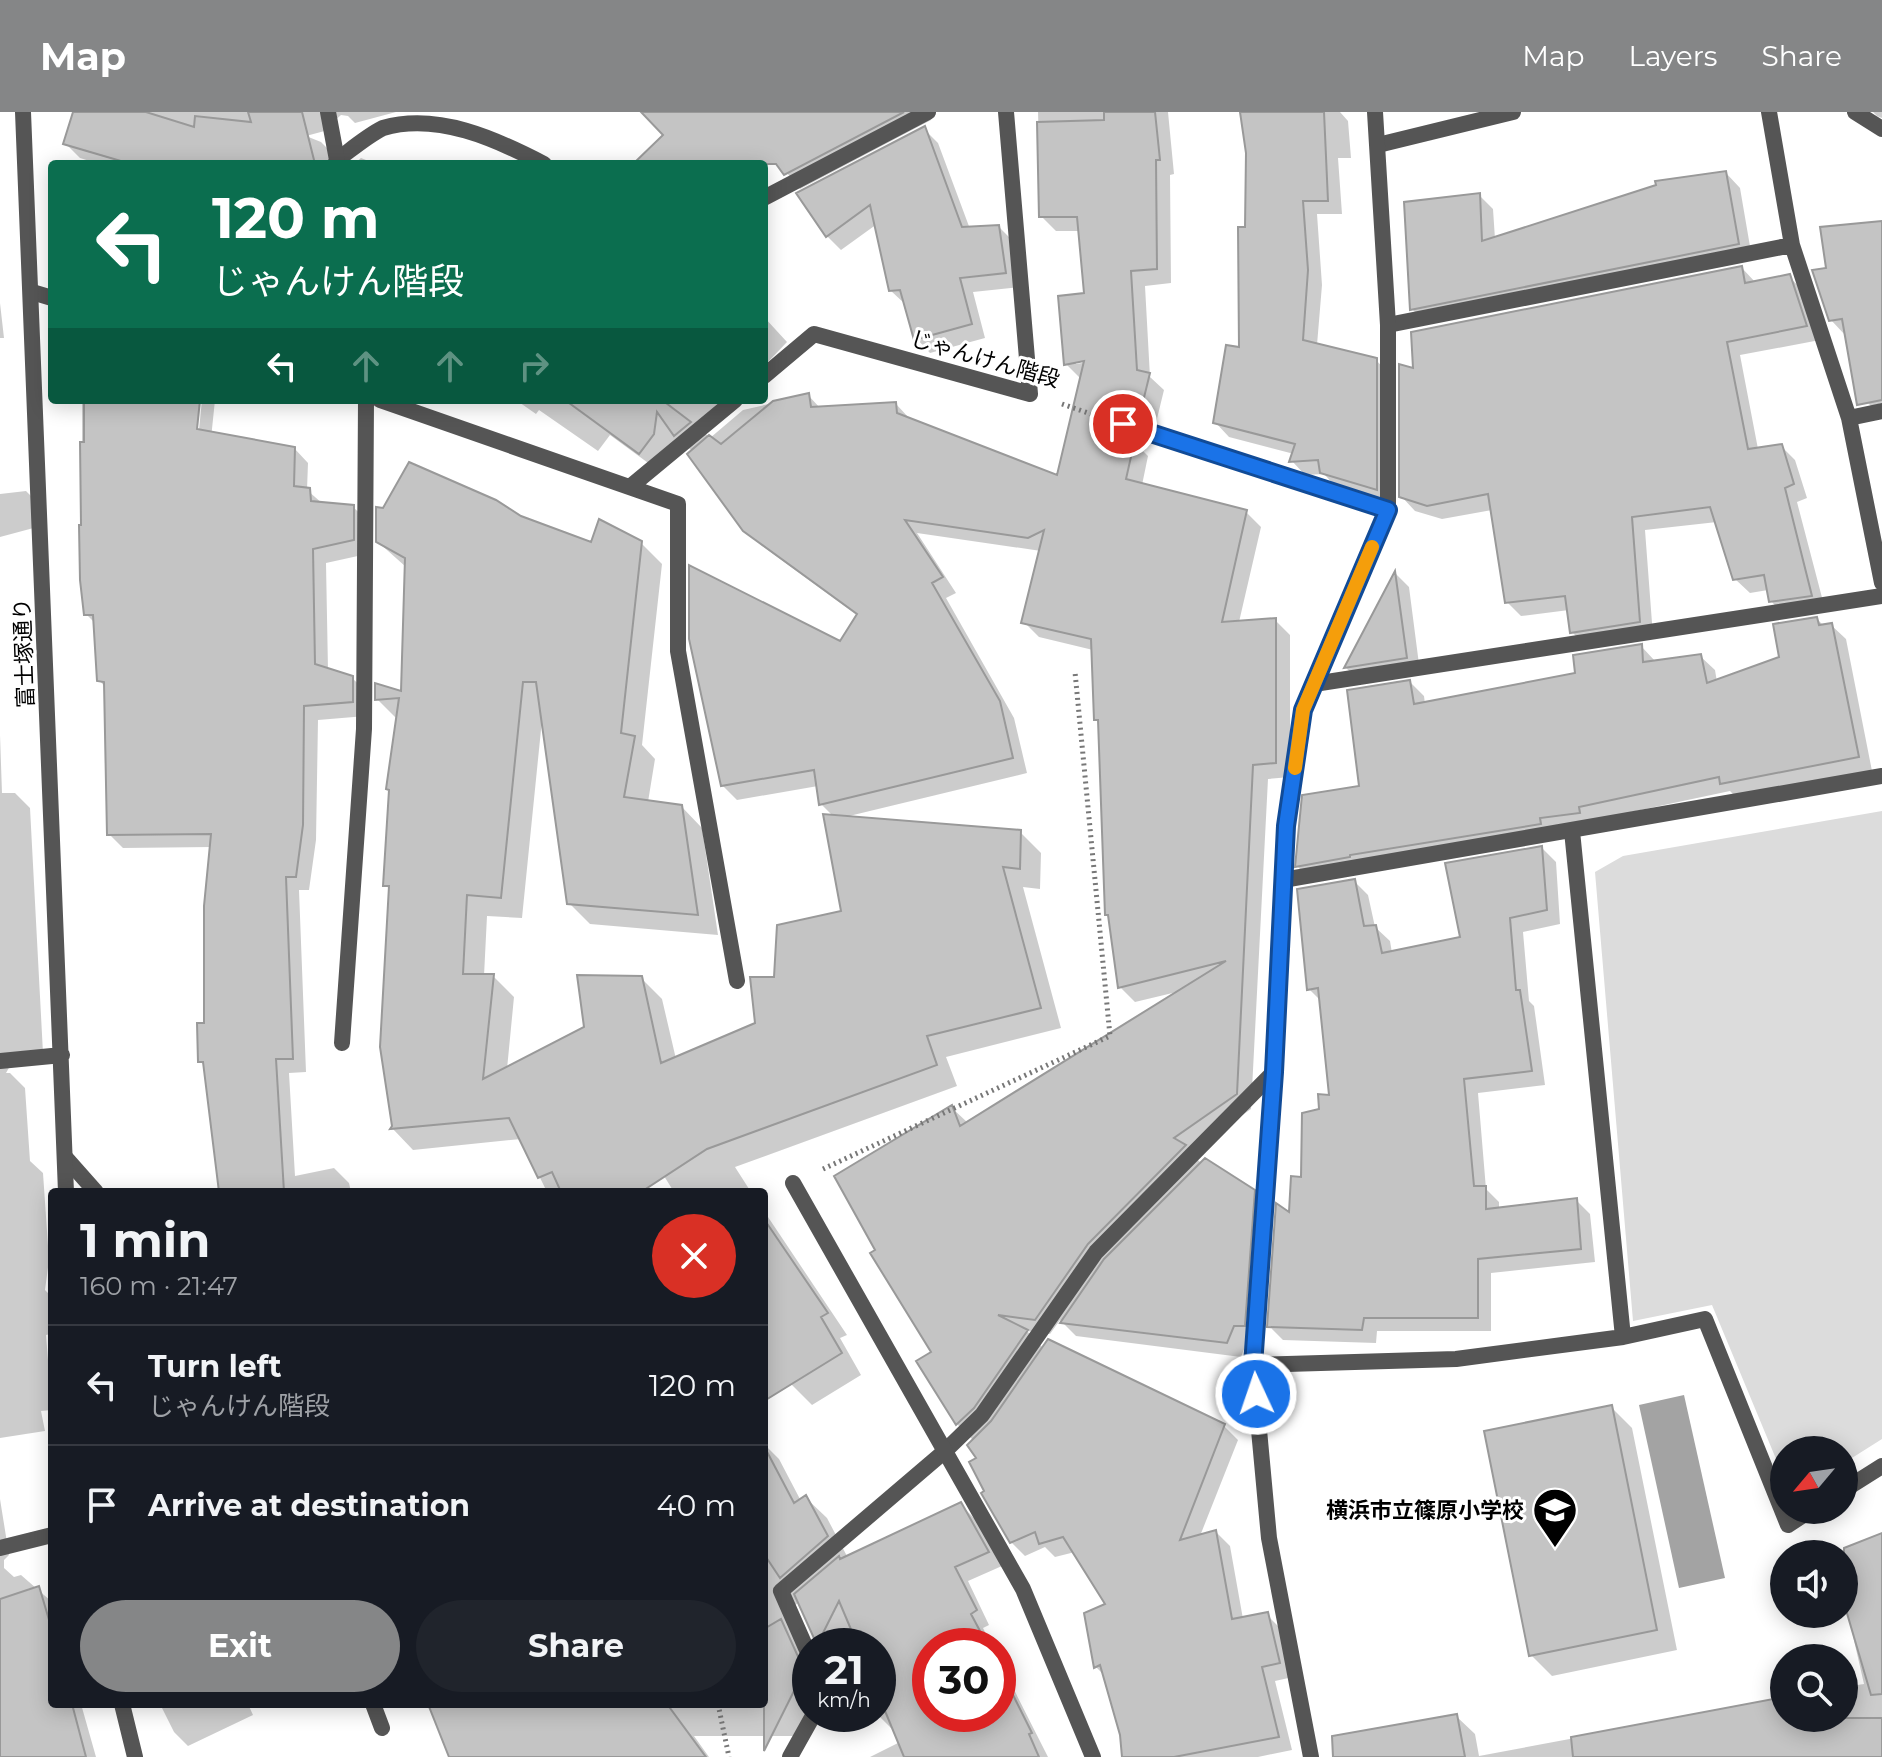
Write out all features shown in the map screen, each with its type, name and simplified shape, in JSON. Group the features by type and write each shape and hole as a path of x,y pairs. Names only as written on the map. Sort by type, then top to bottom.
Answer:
{"street":[{"name":"富士塚通り","path":"23,112 66,1188"},
{"path":"328,112 336,160"},
{"path":"768,196 928,112"},
{"path":"1006,112 1030,394"},
{"path":"1311,1757 1269,1538 1253,1365 1274,1072 1286,826 1303,710 1388,510 1388,325 1375,112"},
{"path":"1378,145 1513,112"},
{"path":"1769,112 1792,245 1849,418 1882,583"},
{"path":"1855,112 1882,129"},
{"path":"339,160 384,127 420,117 451,121 535,160"},
{"path":"1388,325 1792,245"},
{"path":"32,292 48,297"},
{"name":"じゃんけん階段","path":"768,373 814,334 1030,394"},
{"path":"342,1043 364,729 366,404"},
{"path":"391,404 678,504 678,651 737,981"},
{"path":"630,487 730,404"},
{"path":"1849,418 1882,411"},
{"path":"1123,424 1388,510"},
{"path":"1314,684 1882,596"},
{"path":"1283,880 1882,776"},
{"path":"1572,831 1623,1337"},
{"path":"0,1061 62,1055"},
{"path":"797,1628 781,1591 945,1451 982,1415 1096,1252 1274,1072"},
{"path":"65,1157 92,1188"},
{"path":"793,1183 1023,1589 1093,1757"},
{"path":"1253,1365 1456,1359 1623,1337 1705,1319 1770,1480"},
{"path":"1858,1481 1882,1466"},
{"path":"0,1548 48,1536"},
{"path":"123,1708 135,1757"},
{"path":"374,1708 382,1728"},
{"path":"790,1757 804,1732"}],"path":[{"name":"じゃんけん階段","path":"1030,394 1123,424"},
{"path":"793,1183 1110,1036 1075,672"},
{"path":"719,1708 729,1757"}],"shaded area":[{"path":"1882,811 1882,1439 1858,1454 1858,1436 1770,1436 1770,1444 1712,1305 1633,1321 1595,872 1623,856"},
{"path":"1684,1395 1725,1578 1679,1588 1639,1405"}],"building":[{"path":"73,112 146,112 194,127 195,116 251,122 248,112 302,112 314,160 117,160 63,144"},
{"path":"641,112 904,112 784,175 776,164 768,164 768,160 637,160 663,135"},
{"path":"1104,112 1155,112 1160,160 1156,160 1157,269 1131,271 1137,370 1150,373 1139,418 1121,413 1112,421 1115,432 1135,439 1126,479 1247,510 1222,622 1276,618 1276,763 1253,765 1237,1094 1174,1138 1186,1145 1088,1244 1035,1320 998,1315 1028,1330 974,1408 956,1425 916,1361 931,1352 870,1253 875,1250 834,1176 952,1105 960,1126 1226,961 1118,988 1108,915 1105,915 1098,720 1094,720 1091,639 1021,623 1044,530 1028,538 905,520 943,577 932,583 1000,701 1013,758 819,805 814,770 721,786 689,639 689,565 840,641 857,614 743,531 687,454 709,435 721,444 773,401 809,393 811,407 896,402 897,413 1057,475 1084,361 1064,365 1058,296 1084,293 1077,217 1039,217 1037,122 1104,120"},
{"path":"1240,112 1324,112 1328,201 1303,201 1308,270 1303,340 1377,358 1377,490 1320,473 1318,460 1289,462 1295,444 1213,423 1226,345 1239,347 1238,227 1245,227 1246,153"},
{"path":"925,126 962,227 999,225 1006,273 960,278 972,324 914,340 900,290 889,291 870,205 826,237 796,193"},
{"path":"1726,171 1739,244 1410,310 1404,202 1480,193 1482,241 1656,185 1655,181"},
{"path":"1882,221 1882,400 1857,405 1842,319 1829,321 1812,270 1826,268 1820,227"},
{"path":"1742,266 1745,283 1790,274 1807,326 1727,342 1748,449 1782,444 1794,484 1785,488 1812,596 1769,602 1764,575 1733,580 1710,507 1632,517 1640,622 1570,633 1565,596 1505,603 1488,494 1427,506 1399,497 1399,364 1413,368 1411,332"},
{"path":"84,404 200,404 197,429 295,447 294,486 310,488 311,501 354,505 354,540 313,549 315,664 353,676 353,702 304,706 303,825 296,877 286,877 293,1059 276,1059 284,1188 219,1188 203,1062 198,1062 197,1023 204,1023 204,906 211,834 107,835 104,682 97,681 93,615 84,615 80,580 80,442 84,442"},
{"path":"570,404 667,404 691,422 674,436 657,412 654,434 639,454"},
{"path":"409,462 496,500 521,516 591,542 599,519 642,541 621,733 635,736 624,797 682,805 698,915 567,904 536,682 523,682 501,898 467,895 463,974 494,974 483,1079 584,1027 577,975 642,976 661,1063 755,1023 750,977 774,977 777,925 841,911 823,814 1021,830 1020,869 1003,867 1041,1008 927,1036 937,1065 707,1149 647,1188 559,1188 552,1172 538,1178 509,1118 390,1129 380,1047 389,886 383,886 389,790 386,789 399,698 375,700 375,683 401,691 405,558 376,542 376,507 383,508"},
{"path":"1395,571 1407,658 1344,668"},
{"path":"1817,617 1819,625 1832,623 1859,757 1720,784 1719,777 1579,807 1580,813 1540,818 1541,824 1295,867 1302,795 1359,786 1347,690 1410,680 1414,704 1575,673 1573,655 1642,644 1643,662 1701,654 1707,683 1779,657 1773,624"},
{"path":"1542,846 1547,910 1510,918 1516,990 1520,990 1532,1071 1464,1079 1474,1186 1486,1186 1486,1209 1577,1198 1581,1249 1478,1259 1478,1318 1364,1318 1362,1330 1267,1327 1276,1203 1289,1212 1291,1176 1301,1177 1302,1113 1319,1109 1318,1094 1329,1095 1318,988 1307,990 1297,889 1355,879 1364,926 1376,925 1382,953 1460,937 1445,863"},
{"path":"1205,1158 1255,1190 1245,1326 1234,1326 1227,1343 1060,1323 1104,1259"},
{"path":"768,1225 828,1313 821,1317 842,1353 768,1399"},
{"path":"1048,1339 1225,1424 1180,1540 1216,1530 1232,1619 1268,1612 1280,1663 1262,1667 1279,1737 1174,1757 1122,1757 1120,1735 1100,1665 1094,1668 1084,1613 1105,1604 1063,1537 1039,1544 1035,1532 1010,1543 981,1493 984,1491 969,1462 976,1458 967,1445 991,1421"},
{"path":"1612,1405 1657,1630 1529,1656 1484,1431"},
{"path":"768,1454 794,1503 806,1495 828,1536 780,1578 768,1560"},
{"path":"961,1502 989,1552 955,1567 977,1610 971,1614 978,1628 912,1628 912,1732 1016,1732 1016,1701 1032,1733 1029,1734 1039,1757 904,1757 894,1732 896,1628 850,1628 839,1601 826,1628 809,1628 794,1594 839,1556 840,1559"},
{"path":"1882,1533 1882,1694 1871,1695 1851,1628 1858,1628 1858,1542"},
{"path":"39,1586 48,1616 48,1708 73,1708 86,1757 0,1757 0,1599"},
{"path":"781,1619 792,1643 792,1695 764,1751 764,1708 768,1708 768,1627"},
{"path":"1770,1700 1770,1732 1858,1732 1858,1718 1882,1718 1882,1757 1573,1757 1571,1737"},
{"path":"430,1708 670,1708 706,1757 449,1757"},
{"path":"1457,1714 1465,1757 1333,1757 1332,1736"}],"slow traffic":[{"path":"1295,768 1303,710 1372,547"}],"place":[{"name":"横浜市立篠原小学校","path":"1555,1549"}],"route":[{"path":"1123,424 1388,510 1303,710 1286,826 1274,1072 1253,1365 1256,1394"}]}
